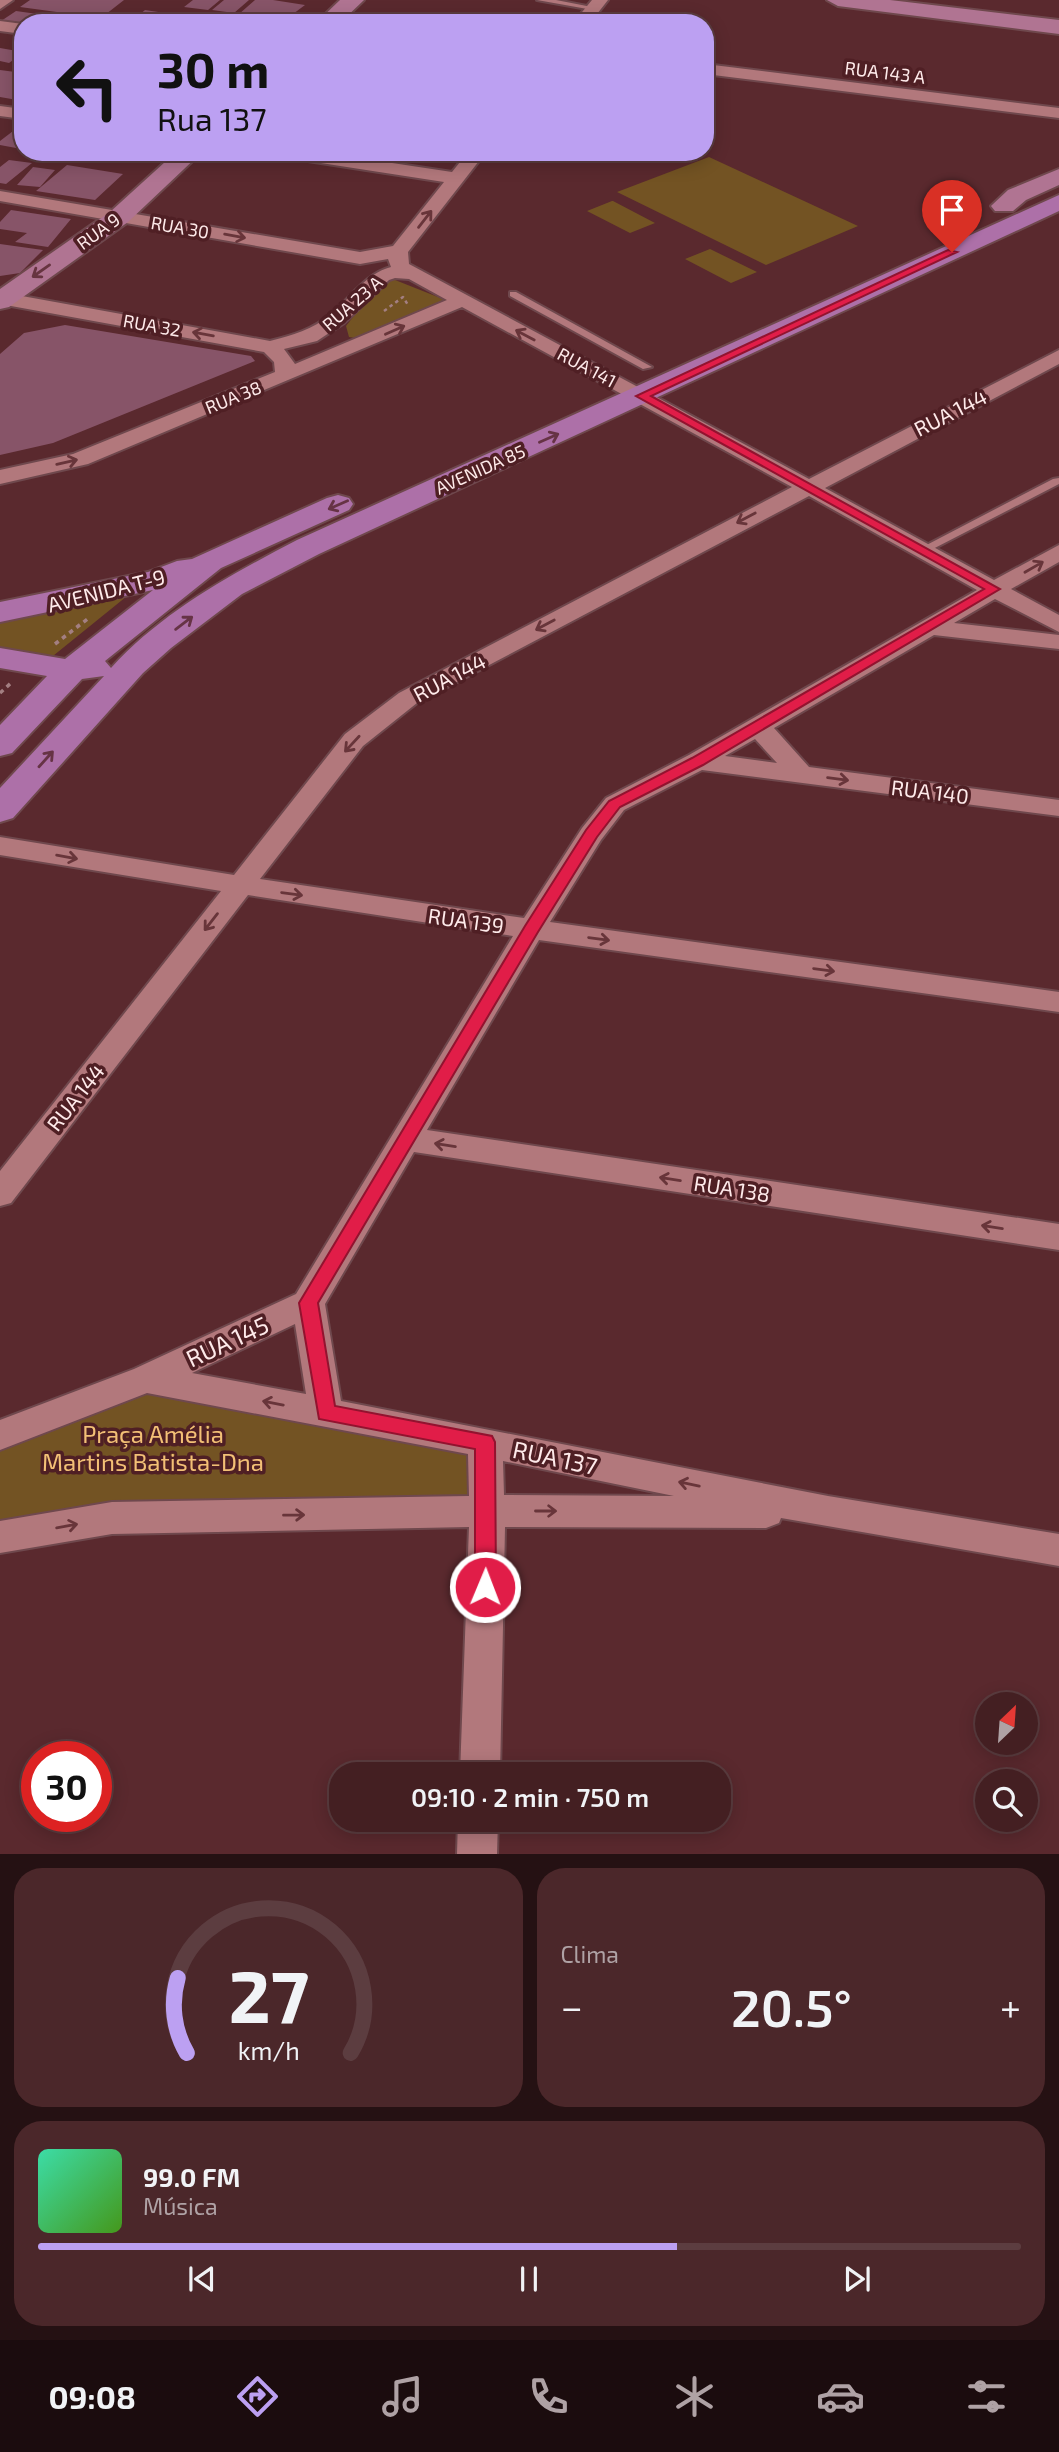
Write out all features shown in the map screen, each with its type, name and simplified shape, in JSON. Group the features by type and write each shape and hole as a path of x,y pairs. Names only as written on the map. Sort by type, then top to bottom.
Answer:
{"main road":[{"path":"336,14 350,0"},
{"path":"838,0 1059,27"},
{"path":"894,0 1059,20"},
{"name":"RUA 9","path":"1,299 119,217 180,161"},
{"name":"AVENIDA 85","path":"1014,213 1017,195 1059,176"},
{"name":"AVENIDA 85","path":"0,810 131,666 231,587 645,382 1014,213 1059,183"},
{"name":"AVENIDA 85","path":"1014,213 1059,202"},
{"name":"AVENIDA 85","path":"1014,213 1059,209"},
{"name":"AVENIDA 85","path":"2,744 61,660 210,561 615,382 645,382"},
{"name":"AVENIDA T-9","path":"0,612 156,580 210,561"},
{"path":"0,658 131,666"},
{"path":"0,703 2,744"}],"street":[{"path":"0,4 5,0"},
{"name":"RUA 143 A","path":"714,70 1059,113"},
{"path":"342,161 456,178"},
{"path":"399,251 470,161"},
{"name":"RUA 30","path":"0,196 360,258 399,251"},
{"name":"RUA 23 A","path":"399,251 397,257 410,283"},
{"name":"RUA 30","path":"360,258 377,268 382,276"},
{"name":"RUA 23 A","path":"270,346 310,337 337,319 382,276 394,272 410,283"},
{"name":"RUA 141","path":"410,283 460,301 615,382"},
{"name":"RUA 32","path":"1,299 270,346"},
{"name":"RUA 38","path":"0,477 80,459 368,342 460,301"},
{"path":"337,319 347,339 368,342"},
{"path":"270,346 284,360 286,375"},
{"name":"RUA 144","path":"0,1194 354,740 408,698 806,486 1059,356"},
{"name":"RUA 141","path":"645,382 806,486 1059,625"},
{"path":"326,1413 308,1303 531,930 591,834 615,804 698,761 1059,552"},
{"path":"929,627 1059,642"},
{"path":"758,726 802,775"},
{"name":"RUA 140","path":"698,761 1059,808"},
{"name":"RUA 139","path":"0,846 238,886 531,930 1059,1002"},
{"name":"RUA 138","path":"406,1139 1059,1237"},
{"name":"RUA 145","path":"146,1379 308,1303"},
{"path":"0,1435 146,1379"},
{"name":"RUA 137","path":"146,1379 485,1442 828,1512 1059,1550"},
{"path":"480,1762 487,1511 485,1442"},
{"name":"RUA 137","path":"0,1537 112,1518 487,1511 828,1512"},
{"path":"477,1853 478,1832"}],"lane":[{"path":"541,0 596,4"},
{"path":"513,294 645,382"},
{"path":"923,550 1057,481"}],"path":[{"path":"375,317 403,297 410,283"},
{"path":"394,296 403,297"},
{"path":"61,660 92,616"}],"green space":[{"path":"714,159 858,226 766,265 617,192 698,161"},
{"path":"612,201 655,223 630,233 587,211"},
{"path":"710,249 757,272 731,283 685,259"},
{"path":"385,276 448,301 361,339 349,337 346,326"},
{"path":"137,588 48,660 0,651 0,618"},
{"name":"Praça Amélia Martins Batista-Dna","path":"144,1386 483,1449 470,1501 0,1527 0,1445"}],"building":[{"path":"30,0 124,0 106,14 72,14 20,7"},
{"path":"193,0 220,0 208,10 184,7"},
{"path":"224,0 249,0 234,13 212,10"},
{"path":"255,0 305,5 293,14 239,14"},
{"path":"145,10 165,13 164,14 140,14"},
{"path":"16,11 37,14 14,14 14,23 1,21"},
{"path":"0,48 14,50 14,59 9,63 0,61"},
{"path":"0,70 14,72 14,99 0,97"},
{"path":"14,130 14,148 0,145 0,141"},
{"path":"9,160 32,163 6,184 0,183 0,167"},
{"path":"67,165 123,174 95,200 36,191"},
{"path":"33,167 55,170 40,187 17,185"},
{"path":"11,210 71,219 48,247 15,242 27,233 0,229 0,222"},
{"path":"0,244 43,250 20,273 0,276"},
{"path":"65,325 251,356 255,361 53,443 0,455 0,354 24,333"}],"route":[{"path":"485,1587 485,1442 326,1413 308,1303 531,930 591,834 615,804 698,761 994,589 642,396 952,252"}]}
